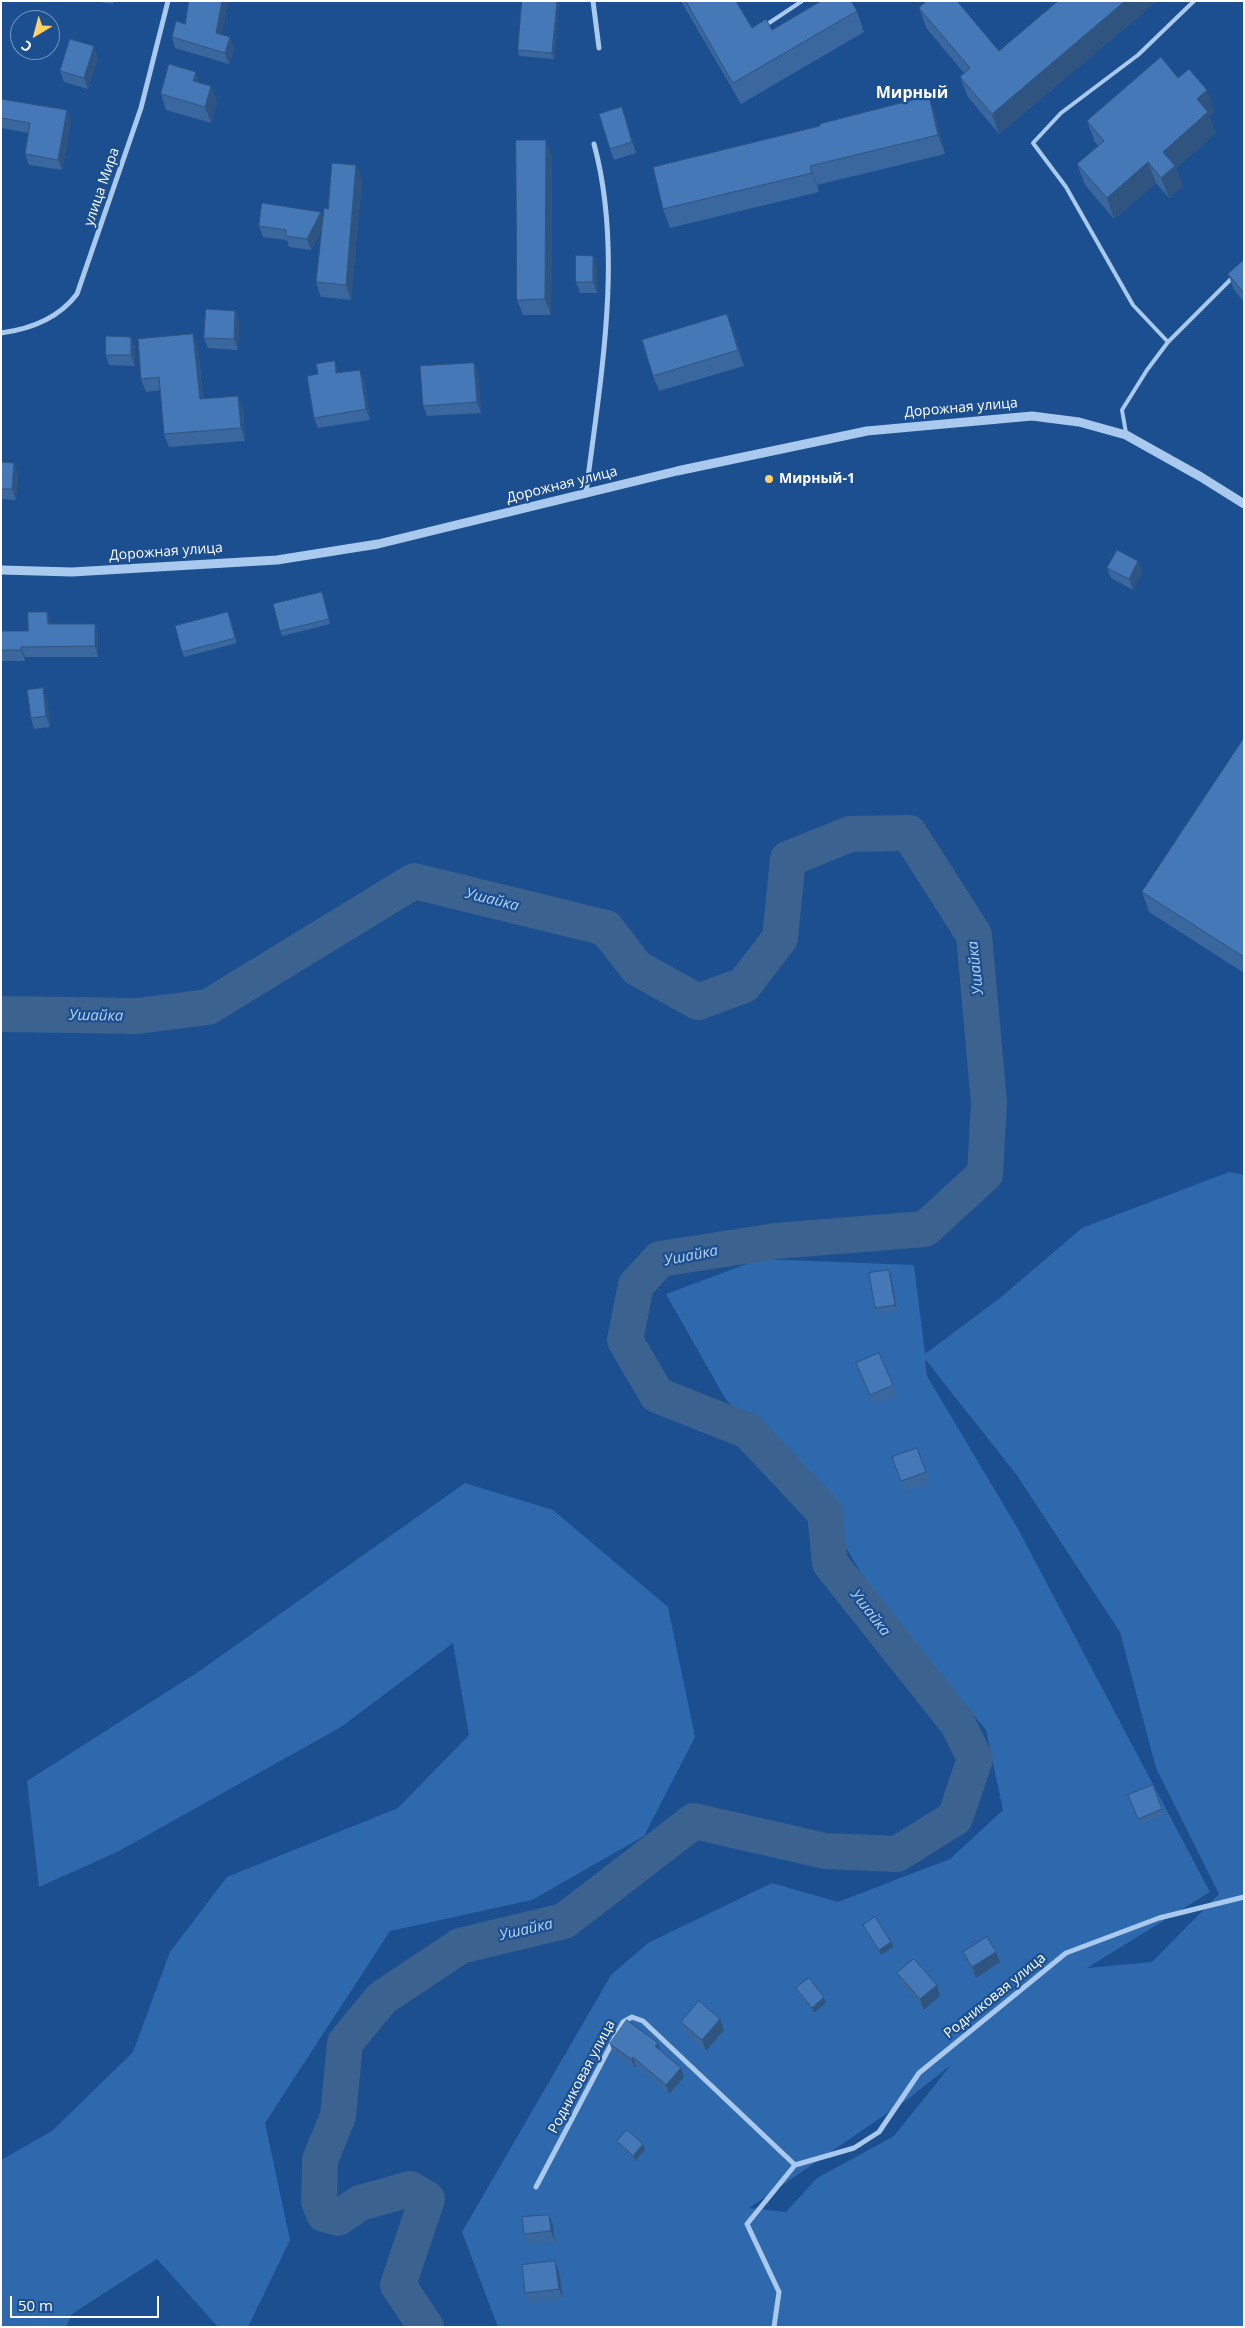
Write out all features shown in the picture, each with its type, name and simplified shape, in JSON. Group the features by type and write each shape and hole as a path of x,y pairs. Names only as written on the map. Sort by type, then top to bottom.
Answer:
{"street":[{"name":"улица Мира","path":"1,333 25,330 56,316 67,308 77,294 141,108 168,1"},
{"path":"593,1 599,48"},
{"path":"586,493 606,332 608,215 603,177 594,144"},
{"name":"Дорожная улица","path":"1,570 72,572 277,560 378,544 677,471 867,431 1032,416 1079,422 1126,435 1244,504"},
{"name":"Родниковая улица","path":"536,2187 623,2022 632,2017 643,2021 796,2166 854,2148 878,2132 919,2073 1066,1953 1159,1918 1244,1897"},
{"path":"774,2327 779,2292 747,2224 796,2166"}],"lane":[{"path":"769,23 802,1"},
{"path":"1168,342 1133,305 1066,187 1033,143 1061,112 1138,55 1194,1"},
{"path":"1126,435 1122,410 1146,370 1168,342 1237,273"}],"shaded area":[{"path":"1229,1172 1244,1175 1244,2327 498,2327 462,2232 611,1975 648,1943 772,1883 838,1902 950,1859 1003,1810 986,1730 873,1594 799,1465 726,1400 666,1294 760,1259 914,1265 925,1354 1000,1298 1082,1228","holes":["925,1359 1016,1474 1120,1632 1156,1768 1219,1894 1152,1962 1087,1968 1210,1892 1018,1529 927,1376","951,2065 894,2136 817,2178 786,2212 749,2208 908,2099"]},
{"path":"465,1483 553,1510 668,1607 695,1737 644,1836 532,1900 390,1931 265,2123 290,2240 248,2327 218,2327 157,2259 72,2314 66,2327 1,2327 1,2160 52,2131 133,2052 170,1952 227,1877 398,1808 469,1735 453,1643 341,1727 119,1851 39,1887 27,1781 198,1672"}],"building":[{"path":"189,1 222,1 216,33 230,37 225,53 172,37 176,21 185,24"},
{"path":"522,1 557,1 552,53 518,50"},
{"path":"686,1 736,1 752,28 766,19 772,30 821,1 851,1 857,11 733,83"},
{"path":"927,1 957,1 999,51 1058,1 1125,1 992,114 960,77 970,68 919,8"},
{"path":"70,39 94,46 84,78 60,71"},
{"path":"1161,57 1178,78 1189,69 1207,90 1197,99 1208,112 1163,152 1175,166 1161,178 1148,162 1107,198 1077,164 1104,141 1087,121"},
{"path":"169,64 196,72 193,81 211,86 205,107 161,94"},
{"path":"929,96 938,135 810,166 812,173 663,209 653,167 820,126 820,124"},
{"path":"1,99 67,110 58,160 25,154 30,123 1,118"},
{"path":"622,107 632,142 610,149 599,114"},
{"path":"516,140 546,140 545,299 517,300"},
{"path":"332,163 356,165 346,285 316,282 324,208 328,209"},
{"path":"262,203 321,212 307,239 286,236 286,230 259,226"},
{"path":"576,255 593,256 593,282 576,282"},
{"path":"1244,260 1244,293 1228,274"},
{"path":"206,309 235,311 234,339 204,338"},
{"path":"727,314 738,350 653,376 642,340"},
{"path":"193,334 200,399 238,396 241,428 164,434 159,377 141,379 138,339"},
{"path":"106,336 131,337 131,355 106,355"},
{"path":"335,361 336,373 360,370 366,409 314,418 307,376 318,374 316,364"},
{"path":"474,363 477,402 423,406 420,366"},
{"path":"1,462 14,463 12,489 1,489"},
{"path":"1117,550 1138,561 1129,579 1107,568"},
{"path":"322,592 329,619 280,631 273,604"},
{"path":"28,612 47,612 48,624 95,624 95,646 21,647 21,650 1,650 1,631 28,631"},
{"path":"228,612 235,638 182,652 175,626"},
{"path":"43,688 46,716 31,718 27,690"},
{"path":"1244,738 1244,957 1142,892"},
{"path":"889,1270 895,1305 875,1308 869,1273"},
{"path":"879,1353 893,1385 870,1395 856,1363"},
{"path":"917,1448 926,1472 901,1481 892,1457"},
{"path":"1153,1785 1162,1809 1138,1819 1128,1795"},
{"path":"875,1917 891,1942 879,1950 863,1925"},
{"path":"987,1937 996,1952 972,1967 963,1952"},
{"path":"914,1959 937,1985 920,1999 897,1973"},
{"path":"809,1978 824,1997 812,2008 796,1988"},
{"path":"699,2001 720,2019 702,2040 681,2022"},
{"path":"627,2020 658,2043 655,2046 681,2068 666,2085 633,2057 631,2059 610,2044"},
{"path":"627,2130 643,2144 633,2156 617,2141"},
{"path":"549,2215 551,2231 524,2234 522,2217"},
{"path":"555,2261 559,2289 525,2293 522,2265"}],"waterway":[{"name":"Ушайка","path":"1,1014 137,1016 208,1007 414,881 606,928 637,968 698,1002 744,985 780,938 788,859 850,834 909,833 974,935 989,1103 985,1174 925,1229 776,1241 660,1259 636,1285 625,1340 657,1395 748,1431 825,1513 830,1563 958,1724 975,1759 955,1818 897,1854 825,1851 694,1821 564,1921 460,1946 382,1998 345,2043 338,2116 320,2160 319,2201 324,2214 338,2218 360,2203 410,2189 427,2199 398,2285 426,2327"}],"place":[{"name":"Мирный-1","path":"769,479"}],"district":[{"name":"Мирный","path":"912,93"}]}
